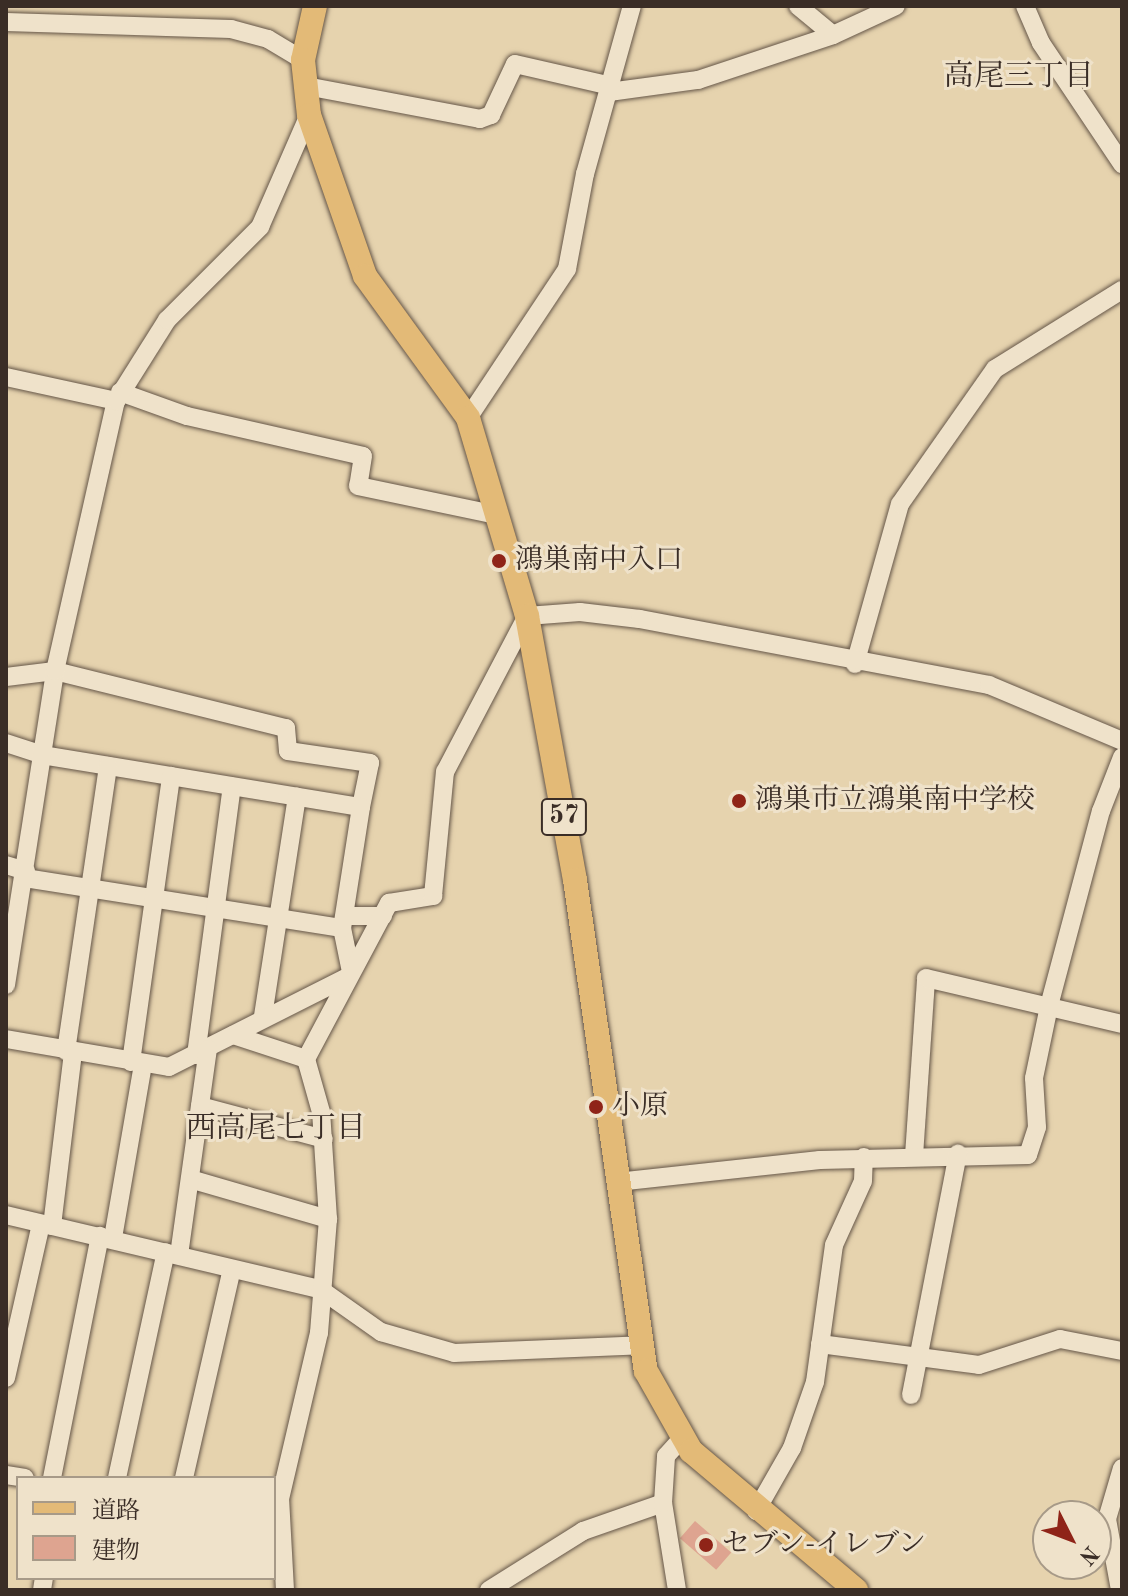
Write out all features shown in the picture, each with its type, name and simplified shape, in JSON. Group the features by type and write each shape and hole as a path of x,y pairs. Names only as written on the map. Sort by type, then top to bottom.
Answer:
{"main road":[{"name":"57","path":"315,6 303,60 309,115 365,276 468,418 527,616 575,880 646,1371 682,1438 756,1511 856,1590"}],"street":[{"path":"468,418 567,269 632,6"},
{"path":"798,6 833,35"},
{"path":"306,86 480,119 491,115 515,64 610,89 698,80 833,35 896,6"},
{"path":"1025,6 1041,43 1122,164"},
{"path":"6,22 131,15 231,29 268,39 303,60"},
{"path":"6,985 14,899 26,874 55,671 118,396 167,320 260,227 309,115"},
{"path":"855,664 900,504 995,369 1122,290"},
{"path":"6,377 118,396 187,416 363,456 358,486 497,515"},
{"path":"285,1590 280,1499 319,1333 320,1289 328,1219 324,1139 306,1059 389,903 433,896 445,772 527,616 580,612 640,619 855,664 989,685 1122,741"},
{"path":"6,677 55,671 286,728 288,751 370,763 344,922 348,975"},
{"path":"6,743 42,755 361,807"},
{"path":"617,1182 864,1157 1028,1155 1037,1127 1034,1078 1049,1006 1101,811 1122,757"},
{"path":"6,1378 47,1225 108,766"},
{"path":"52,1476 106,1237 137,1064 171,776"},
{"path":"117,1476 190,1179 200,1106 216,906 232,786"},
{"path":"263,1016 297,797"},
{"path":"6,865 26,874 280,916 344,922 383,916"},
{"path":"6,1039 137,1064 169,1067 348,975"},
{"path":"914,1156 926,978 1122,1024"},
{"path":"233,1035 306,1059"},
{"path":"200,1106 324,1139"},
{"path":"911,1395 922,1356 958,1154"},
{"path":"756,1511 792,1448 815,1382 834,1245 863,1181 864,1157"},
{"path":"190,1179 328,1219"},
{"path":"6,1215 320,1289 381,1332 454,1353 641,1345"},
{"path":"184,1476 232,1269"},
{"path":"820,1344 979,1365 1060,1339 1122,1351"},
{"path":"677,1590 663,1503 666,1456 682,1438"},
{"path":"1120,1590 1107,1519 1122,1468"},
{"path":"489,1590 583,1531 663,1503"}],"building":[{"name":"セブン-イレブン","path":"695,1521 731,1552 716,1570 680,1538"}],"place":[{"name":"鴻巣南中入口","path":"499,561"},
{"name":"鴻巣市立鴻巣南中学校","path":"739,801"},
{"name":"小原","path":"596,1107"},
{"name":"セブン-イレブン","path":"706,1545"}],"district":[{"name":"高尾三丁目","path":"1019,77"},
{"name":"西高尾七丁目","path":"276,1129"}]}
